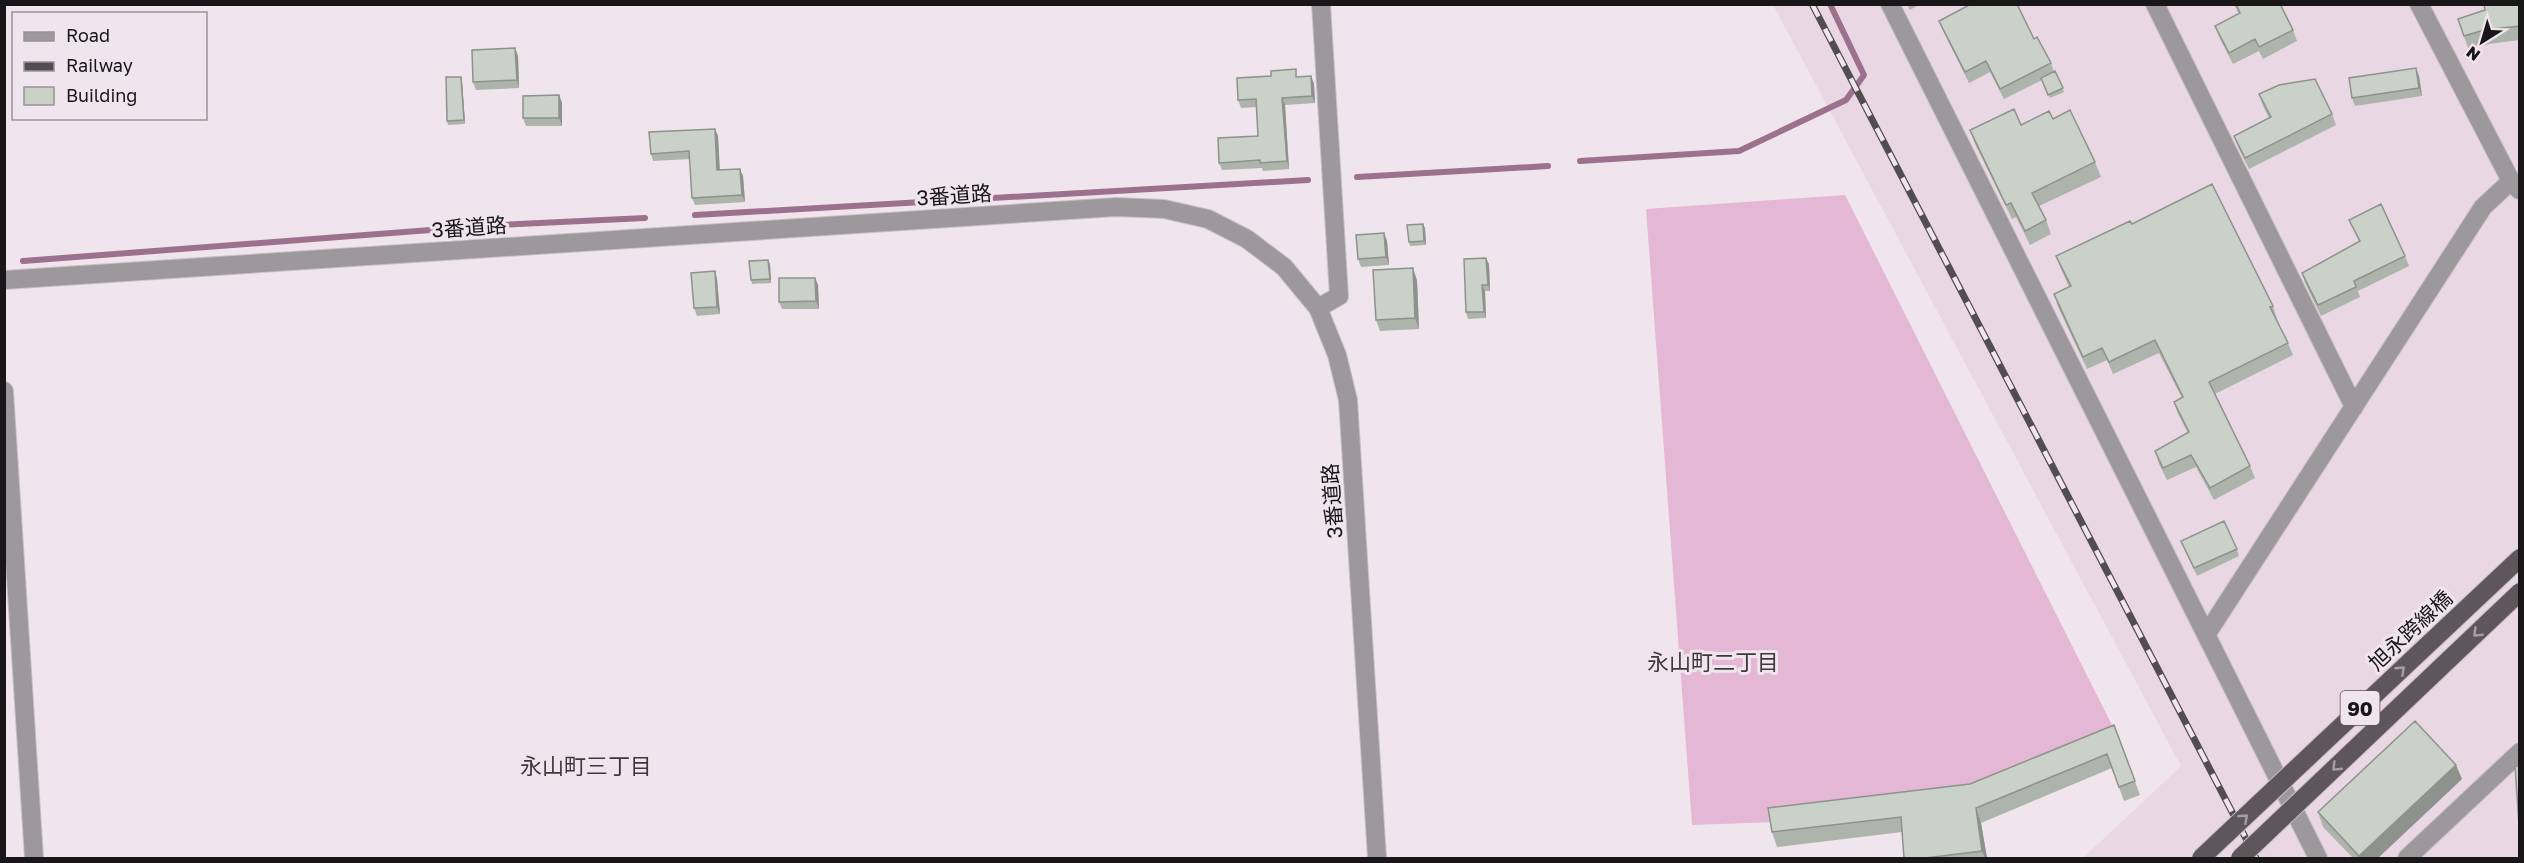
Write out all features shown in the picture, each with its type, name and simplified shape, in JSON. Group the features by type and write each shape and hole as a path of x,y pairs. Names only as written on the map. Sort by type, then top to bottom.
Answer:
{"main road":[{"name":"旭永跨線橋","path":"2201,858 2520,558"},
{"name":"90","path":"2240,858 2520,592"}],"street":[{"path":"1318,308 1339,296 1321,4"},
{"path":"1890,4 2318,858"},
{"path":"2155,4 2354,407"},
{"path":"2206,635 2483,207 2515,185 2419,4"},
{"name":"3番道路","path":"4,280 1116,207 1164,209 1208,219 1247,239 1284,267 1318,308 1337,355 1348,400 1377,858"},
{"path":"4,391 34,858"},
{"path":"2407,858 2520,752"}],"shaded area":[{"path":"1773,5 2519,5 2519,858 2083,858 2181,766"},
{"path":"1845,195 2119,739 1975,798 1774,822 1692,825 1646,209"}],"building":[{"path":"1971,4 2017,4 2034,39 2037,37 2051,63 2000,89 1986,61 1965,72 1939,21"},
{"path":"2236,4 2280,4 2293,30 2259,47 2255,39 2229,53 2215,26 2240,13"},
{"path":"2484,4 2520,4 2520,26 2484,30 2464,36 2458,19 2485,10"},
{"path":"515,48 517,80 473,82 472,50"},
{"path":"2416,68 2419,88 2352,98 2349,78"},
{"path":"1296,69 1296,77 1311,76 1312,96 1282,98 1287,161 1219,163 1218,138 1258,136 1256,99 1238,100 1237,78 1271,76 1271,71"},
{"path":"2055,71 2063,88 2048,95 2041,78"},
{"path":"446,77 461,77 464,120 447,121"},
{"path":"2315,79 2332,114 2245,158 2234,136 2271,117 2259,94 2279,85"},
{"path":"559,95 559,118 523,118 523,96"},
{"path":"2014,109 2021,125 2049,111 2053,119 2070,110 2095,162 2032,193 2046,220 2025,231 2011,203 2006,205 1970,130"},
{"path":"715,129 717,170 740,169 742,195 692,198 689,151 651,154 649,132"},
{"path":"2212,184 2273,306 2270,307 2288,343 2209,382 2250,466 2210,488 2191,455 2163,468 2155,451 2189,432 2174,402 2183,397 2155,340 2109,362 2102,348 2083,357 2054,294 2071,286 2056,256 2130,221 2132,224"},
{"path":"2381,204 2405,256 2354,281 2356,287 2318,305 2302,273 2360,241 2349,220"},
{"path":"1423,224 1424,241 1409,242 1407,225"},
{"path":"1384,233 1386,257 1358,259 1356,235"},
{"path":"1486,258 1488,285 1482,285 1484,312 1466,312 1464,259"},
{"path":"768,260 770,279 751,280 749,261"},
{"path":"1413,268 1415,318 1376,320 1373,270"},
{"path":"715,271 717,307 694,308 691,273"},
{"path":"779,278 815,278 816,301 779,302"},
{"path":"2224,521 2237,549 2194,568 2181,541"},
{"path":"2415,721 2456,765 2359,856 2318,812"},
{"path":"2114,725 2135,781 2119,787 2107,754 1976,808 1982,851 1925,858 1904,858 1901,817 1772,832 1768,808 1970,784"},
{"path":"2515,766 2520,766 2520,839"}],"waterway":[{"path":"1580,161 1739,151 1846,100 1864,75 1830,4"},
{"path":"1357,177 1548,166"},
{"path":"695,215 1308,180"},
{"path":"498,225 645,218"},
{"path":"23,261 470,227"}],"railway":[{"path":"1812,4 2256,858"}],"district":[{"name":"永山町二丁目","path":"1713,661"},
{"name":"永山町三丁目","path":"586,765"}]}
